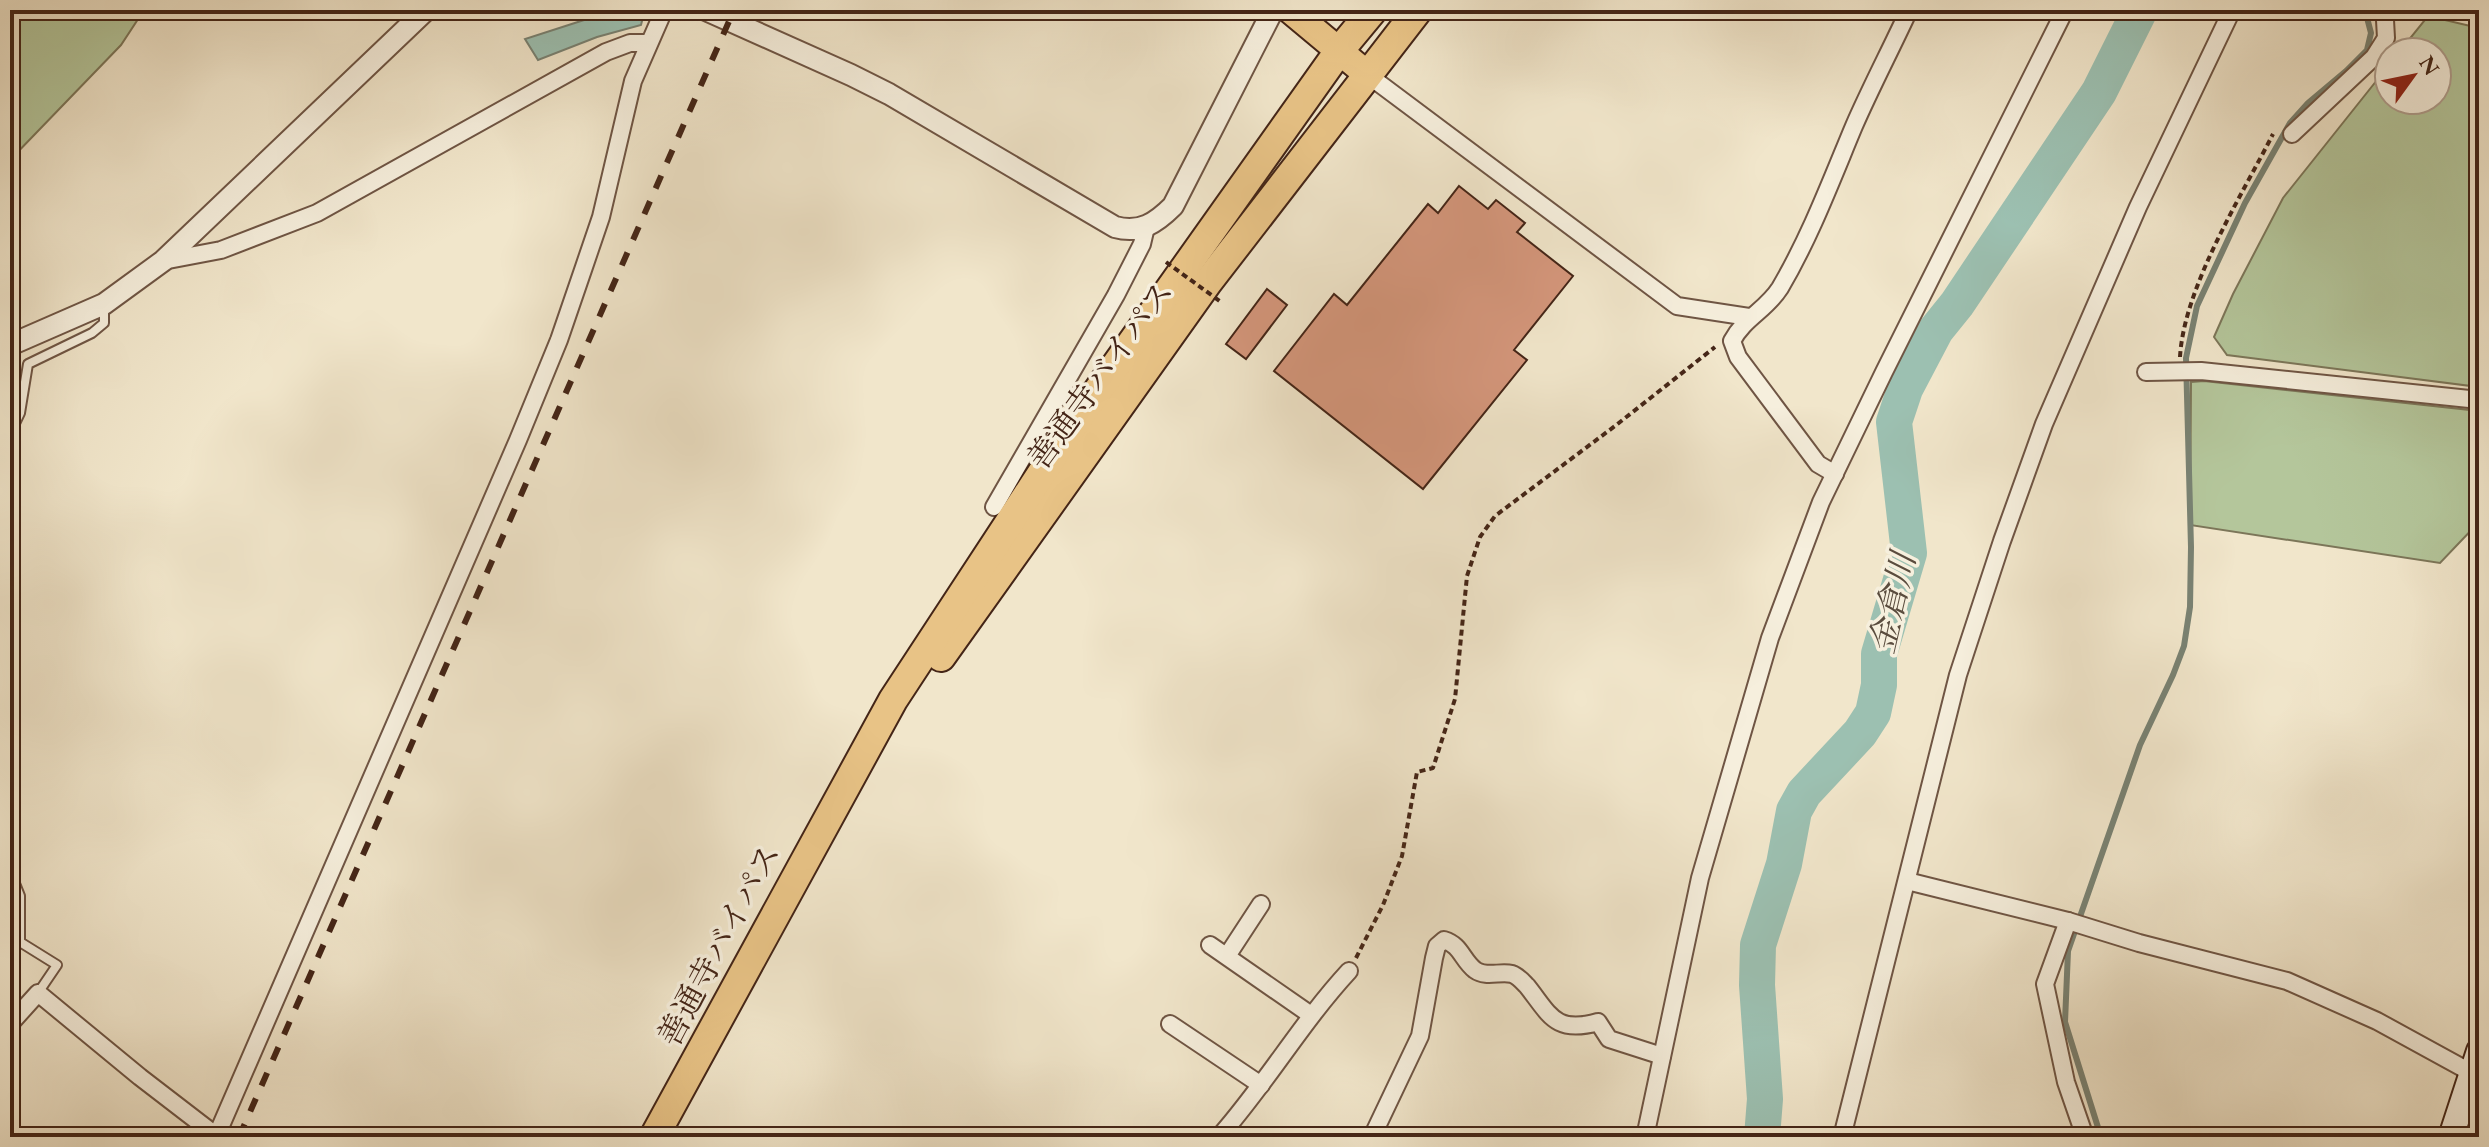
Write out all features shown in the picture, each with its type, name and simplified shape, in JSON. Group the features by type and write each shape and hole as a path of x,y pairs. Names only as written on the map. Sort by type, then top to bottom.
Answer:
{"highway":[{"name":"善通寺バイパス","path":"654,1137 844,785 900,688 1072,427 1339,51 1373,10"},
{"name":"善通寺バイパス","path":"844,785 984,597 1208,282 1418,10"}],"main road":[{"path":"1290,10 1368,75"},
{"path":"2451,1137 2476,1062"}],"street":[{"path":"10,345 104,304 163,261 426,10"},
{"path":"10,1024 38,993 217,1136 559,340 601,217 633,81 664,10"},
{"path":"706,10 851,75 914,108 1115,227 1125,229 1146,227 1159,220 1173,206 1273,10"},
{"path":"1835,474 1818,464 1738,357 1732,341 1744,323 1762,310 1778,291 1802,248 1856,121 1909,10"},
{"path":"1645,1137 1700,878 1770,638 1821,502 2065,10"},
{"path":"1842,1137 1958,675 2044,424 2138,207 2232,10"},
{"path":"2284,134 2374,57 2386,38 2387,13"},
{"path":"163,261 221,250 317,213 606,52 630,43 648,43"},
{"path":"1368,75 1677,306 1744,323"},
{"path":"994,507 1116,295 1142,244 1146,227"},
{"path":"2146,372 2185,371 2479,400"},
{"path":"1907,881 2287,981 2476,1062"},
{"path":"1227,956 1261,904"},
{"path":"2074,923 2045,984 2066,1082 2085,1137"},
{"path":"1372,1137 1420,1036 1437,946 1444,940 1454,943 1479,973 1512,974 1520,979 1550,1017 1584,1026 1598,1022 1609,1039 1662,1056"},
{"path":"1210,945 1311,1015"},
{"path":"1219,1137 1311,1015 1349,971"},
{"path":"1170,1024 1261,1085"}],"lane":[{"path":"10,434 20,413 28,364 92,333 104,323 104,304"},
{"path":"10,871 20,896 20,942 57,965 38,993"}],"path":[{"path":"2185,371 2181,334 2192,297 2273,134 2284,134"},
{"path":"1166,262 1221,302"},
{"path":"1349,971 1383,905 1402,856 1417,772 1433,768 1455,699 1467,576 1480,537 1495,516 1744,323"}],"shaded area":[{"path":"10,10 144,10 121,45 10,160"},
{"path":"600,10 643,10 644,13 641,25 597,37 538,60 525,39 584,20"},
{"path":"2428,16 2479,28 2479,387 2227,355 2214,337 2283,198 2373,85 2373,116 2453,116 2453,36 2412,36"},
{"path":"2191,382 2479,411 2479,522 2440,563 2190,525"}],"building":[{"path":"1459,186 1488,209 1496,200 1525,223 1517,232 1573,276 1514,350 1527,360 1423,489 1274,371 1334,294 1347,305 1428,204 1438,213"},
{"path":"1267,289 1287,305 1246,359 1226,344"}],"waterway":[{"name":"金倉川","path":"1762,1137 1765,1099 1757,985 1758,945 1784,864 1794,811 1804,793 1860,733 1873,713 1879,685 1879,654 1909,553 1894,422 1905,389 1936,330 1957,304 2099,92 2140,10"},
{"path":"2101,1137 2065,1022 2068,951 2140,745 2184,646 2190,607 2191,547 2186,358 2197,306 2245,203 2290,123 2367,50 2371,33 2365,10"}],"railway":[{"path":"239,1137 734,10"}]}
